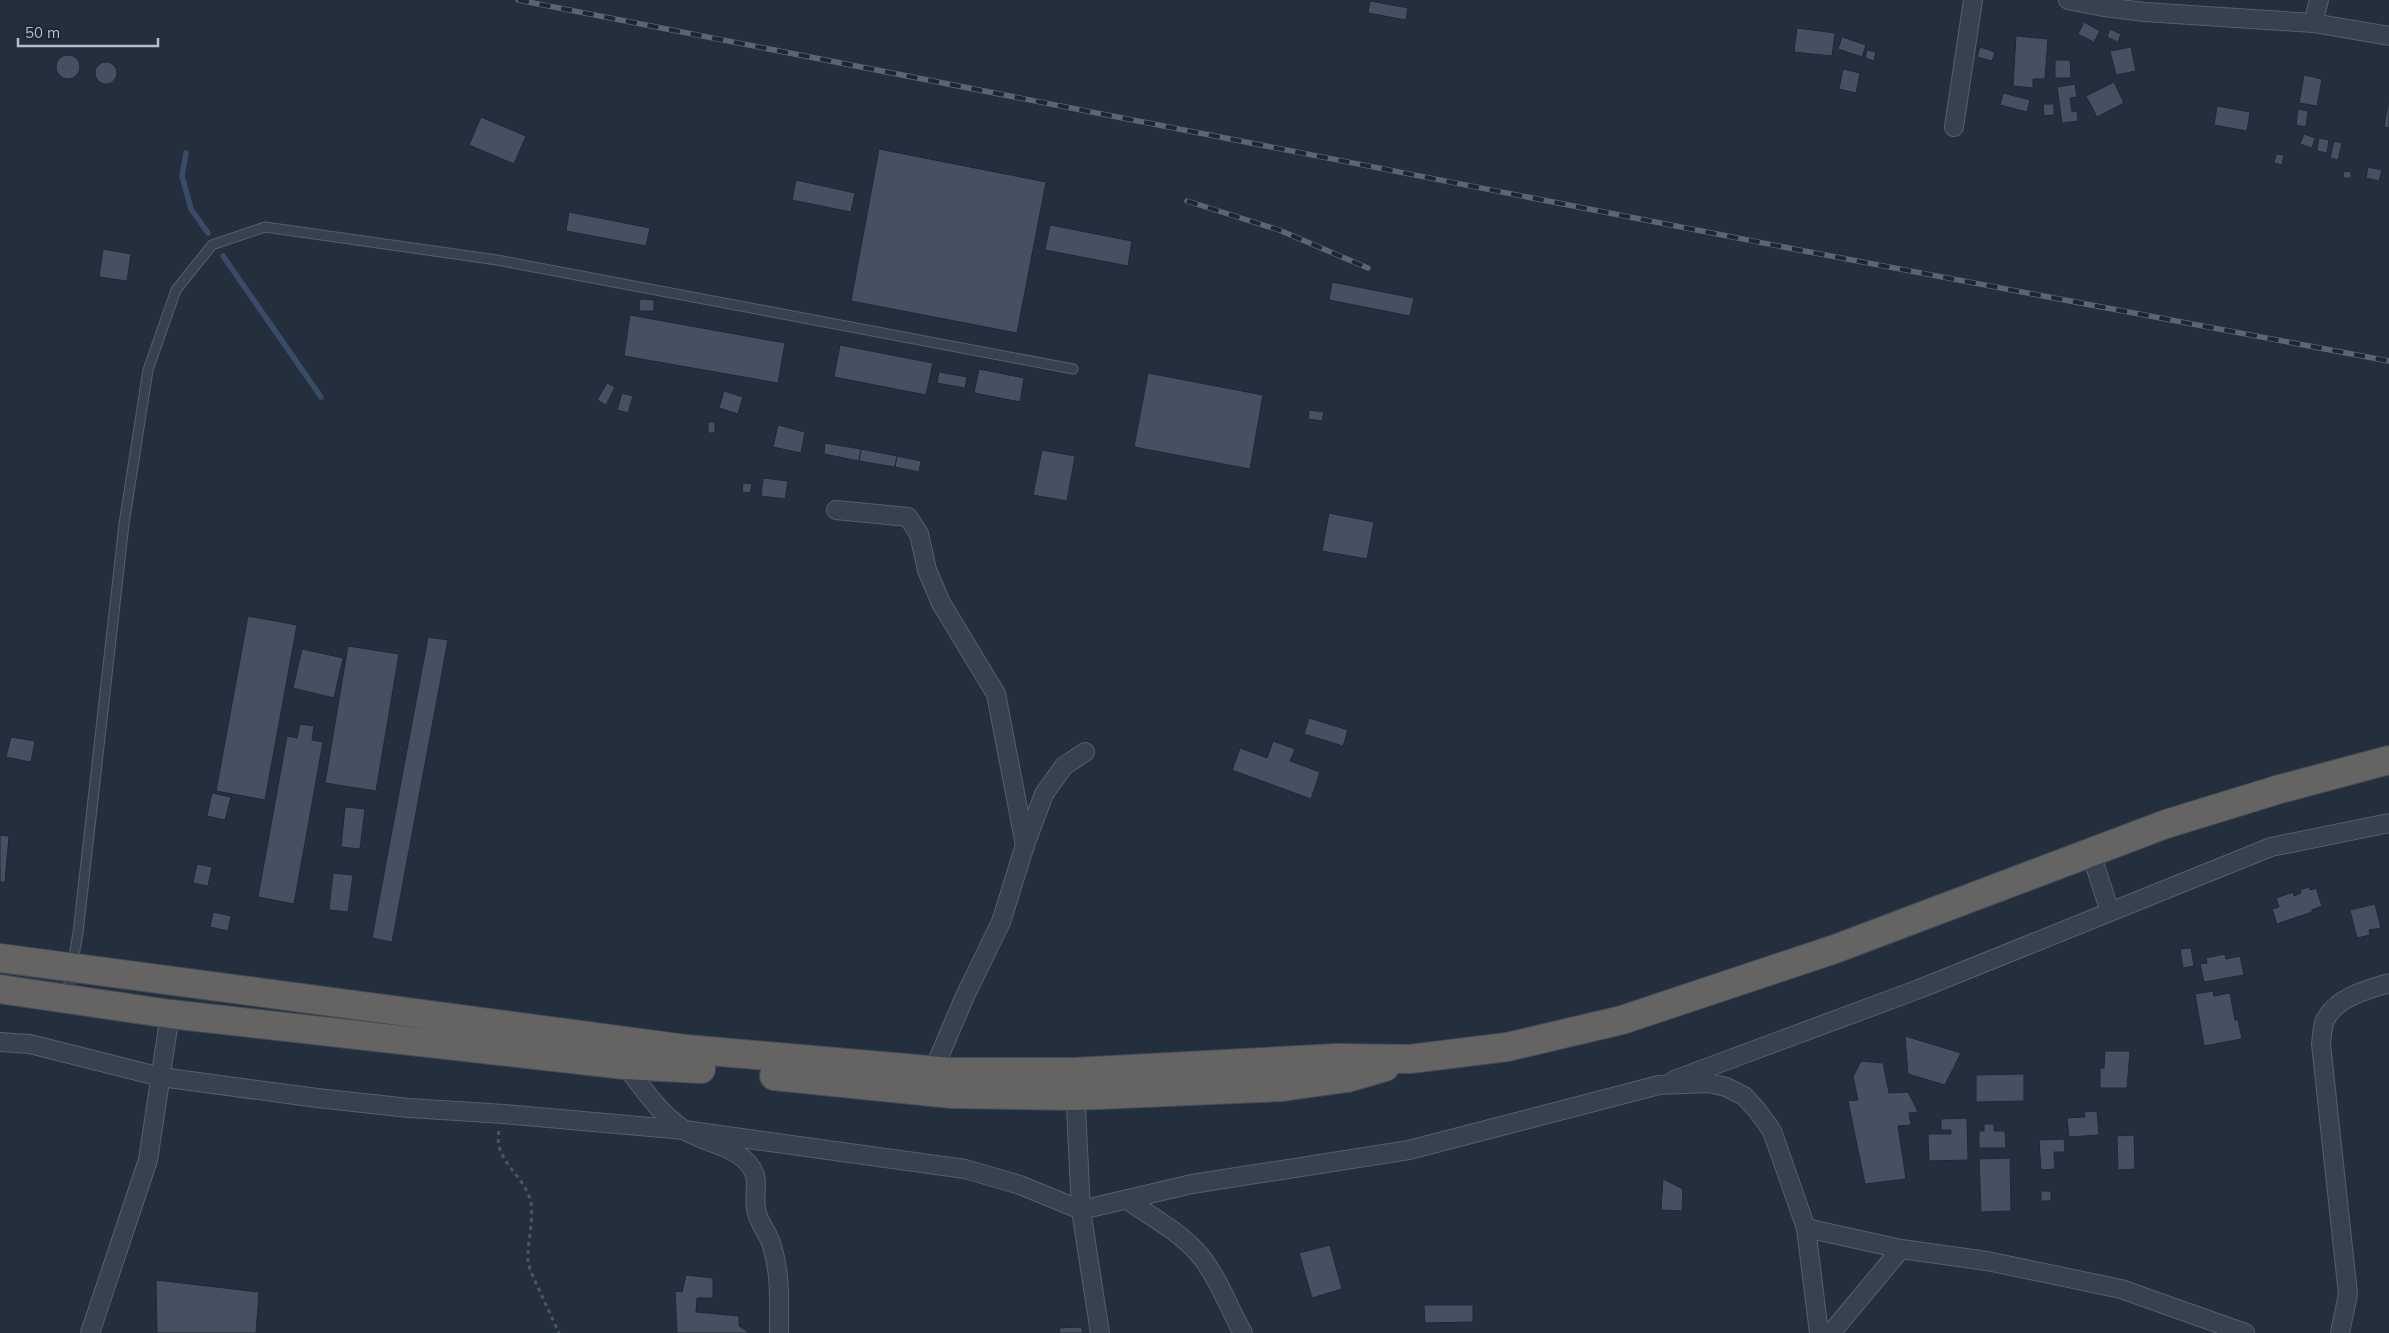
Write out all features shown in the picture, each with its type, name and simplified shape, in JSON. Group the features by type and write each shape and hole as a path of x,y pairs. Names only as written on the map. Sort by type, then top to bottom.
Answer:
{"highway":[{"path":"0,990 170,1014 625,1064 682,1067 952,1094 1075,1084 1336,1058 1410,1059 1507,1047 1622,1020 1835,949 2166,824 2280,789 2389,760"},
{"path":"0,958 686,1049 1075,1084"}],"street":[{"path":"1954,127 1973,0"},
{"path":"2068,0 2145,12 2313,23 2389,36"},
{"path":"2313,23 2319,0"},
{"path":"836,510 908,516 919,534 927,570 941,602 996,694 1025,844"},
{"path":"933,1071 965,996 1001,922 1025,844 1044,794 1064,766 1085,752"},
{"path":"0,1042 30,1044 161,1077 409,1108 504,1114 684,1130 965,1168 1020,1185 1081,1210 1192,1184 1409,1150 1659,1085 1919,989 2271,847 2389,823"},
{"path":"2091,852 2110,912"},
{"path":"2340,1333 2348,1294 2321,1044 2324,1021 2338,1004 2357,993 2389,983"},
{"path":"90,1333 148,1160 170,1014"},
{"path":"625,1064 656,1108 684,1130 732,1151 746,1161 754,1172 758,1185 756,1208 772,1244 779,1272 779,1333"},
{"path":"1659,1085 1709,1083 1726,1087 1744,1096 1772,1131 1806,1228 1820,1333"},
{"path":"1075,1084 1081,1210 1100,1333"},
{"path":"1126,1199 1180,1237 1197,1252 1243,1333"},
{"path":"1806,1228 1900,1249 1987,1261 2121,1289 2244,1333"},
{"path":"1831,1333 1900,1249"}],"lane":[{"path":"66,998 73,968 124,524 148,370 176,290 212,245 265,226 497,260 1073,369"}],"path":[{"path":"504,1114 497,1141 503,1158 526,1189 531,1201 528,1261 530,1270 559,1333"}],"building":[{"path":"1370,1 1408,8 1406,20 1368,13"},
{"path":"2084,22 2100,31 2094,42 2078,34"},
{"path":"1797,28 1835,33 1832,56 1794,52"},
{"path":"2110,29 2121,34 2118,42 2107,37"},
{"path":"2016,36 2048,39 2045,79 2033,79 2033,88 2013,86"},
{"path":"1842,37 1866,45 1862,57 1838,49"},
{"path":"1980,47 1995,52 1992,61 1977,57"},
{"path":"2131,47 2136,71 2116,75 2110,51"},
{"path":"1867,50 1876,52 1874,61 1865,58"},
{"path":"68,55 76,59 80,67 76,75 68,79 60,75 56,67 60,59"},
{"path":"2055,60 2070,60 2071,78 2055,78"},
{"path":"102,62 110,62 117,69 117,77 110,84 102,84 95,77 95,69"},
{"path":"1843,69 1860,73 1856,93 1839,89"},
{"path":"2304,75 2322,79 2317,106 2299,103"},
{"path":"2114,82 2124,103 2097,117 2086,96"},
{"path":"2075,84 2077,97 2070,98 2072,112 2077,111 2078,121 2062,123 2057,87"},
{"path":"2003,93 2030,100 2027,112 2000,105"},
{"path":"2389,102 2389,128 2384,127"},
{"path":"2043,104 2054,104 2054,115 2044,116"},
{"path":"2217,106 2250,112 2247,131 2214,125"},
{"path":"2298,109 2308,111 2306,127 2296,125"},
{"path":"481,117 526,136 514,164 469,145"},
{"path":"2304,134 2315,138 2312,148 2300,144"},
{"path":"2319,138 2329,140 2327,153 2317,151"},
{"path":"2334,141 2342,143 2338,160 2330,158"},
{"path":"879,149 1046,182 1017,333 851,301"},
{"path":"2276,154 2284,155 2282,165 2274,163"},
{"path":"2368,167 2382,170 2379,181 2366,178"},
{"path":"2344,171 2351,172 2351,178 2343,178"},
{"path":"796,180 855,193 851,212 792,200"},
{"path":"569,212 650,228 646,246 566,231"},
{"path":"1050,225 1132,241 1128,266 1045,250"},
{"path":"103,249 131,254 127,281 99,277"},
{"path":"1332,282 1414,298 1410,316 1329,300"},
{"path":"640,299 654,300 654,311 639,311"},
{"path":"630,315 785,343 778,383 624,356"},
{"path":"840,345 933,363 926,395 834,377"},
{"path":"979,369 1024,378 1020,402 974,393"},
{"path":"939,372 967,377 965,388 937,383"},
{"path":"1148,373 1263,395 1250,469 1134,447"},
{"path":"607,383 615,387 606,405 597,400"},
{"path":"724,391 743,397 738,414 719,408"},
{"path":"622,393 633,396 628,413 617,410"},
{"path":"1309,410 1324,412 1322,421 1308,419"},
{"path":"708,422 715,422 715,433 708,433"},
{"path":"778,425 805,432 801,453 773,447"},
{"path":"825,443 861,449 859,461 824,454"},
{"path":"861,449 897,456 895,467 859,461"},
{"path":"1042,450 1075,456 1067,501 1033,495"},
{"path":"897,456 921,461 919,472 895,467"},
{"path":"763,478 788,481 785,499 761,496"},
{"path":"743,483 752,484 750,493 742,492"},
{"path":"1329,513 1374,522 1367,559 1322,551"},
{"path":"248,616 297,625 265,800 216,791"},
{"path":"428,637 448,640 392,942 372,938"},
{"path":"348,646 399,654 376,791 325,783"},
{"path":"302,649 343,658 334,698 293,688"},
{"path":"1309,718 1348,730 1343,746 1304,734"},
{"path":"300,724 314,726 312,740 323,742 294,904 258,897 287,736 297,738"},
{"path":"11,737 35,741 31,762 6,757"},
{"path":"1273,741 1295,749 1290,761 1320,772 1311,799 1232,770 1240,748 1267,758"},
{"path":"212,793 231,797 225,820 207,816"},
{"path":"345,807 365,809 360,849 341,847"},
{"path":"0,835 9,836 5,882 0,882"},
{"path":"197,864 212,867 208,886 193,883"},
{"path":"333,873 353,875 348,912 329,910"},
{"path":"2309,887 2310,890 2316,888 2322,906 2312,910 2312,912 2277,924 2272,909 2279,907 2276,898 2293,892 2294,896 2301,893 2300,890"},
{"path":"2375,904 2381,928 2369,930 2370,935 2357,938 2350,910"},
{"path":"213,912 231,916 228,931 210,927"},
{"path":"2191,948 2194,966 2183,968 2180,949"},
{"path":"2225,954 2226,959 2240,956 2244,975 2204,982 2200,964 2207,963 2206,958"},
{"path":"2213,991 2214,996 2230,993 2235,1020 2238,1020 2242,1039 2204,1046 2195,994"},
{"path":"1905,1036 1961,1053 1945,1085 1908,1074"},
{"path":"2105,1051 2130,1051 2127,1088 2100,1088 2100,1068 2104,1068"},
{"path":"1861,1061 1883,1063 1889,1093 1908,1092 1918,1112 1909,1113 1911,1125 1898,1126 1906,1179 1865,1184 1848,1101 1858,1100 1853,1077"},
{"path":"2024,1074 2024,1101 1976,1102 1976,1075"},
{"path":"2097,1111 2099,1135 2069,1137 2067,1118 2085,1117 2084,1112"},
{"path":"1967,1118 1968,1160 1929,1161 1928,1134 1951,1134 1951,1130 1941,1130 1941,1119"},
{"path":"1984,1124 1994,1124 1994,1131 2005,1131 2006,1148 1979,1148 1979,1131 1984,1131"},
{"path":"2134,1135 2135,1169 2118,1170 2117,1136"},
{"path":"2064,1139 2065,1152 2054,1152 2055,1169 2041,1170 2039,1140"},
{"path":"2010,1158 2011,1211 1981,1212 1979,1159"},
{"path":"1663,1179 1683,1189 1682,1211 1661,1210"},
{"path":"2041,1191 2051,1191 2051,1201 2041,1201"},
{"path":"1330,1245 1342,1289 1312,1298 1299,1253"},
{"path":"686,1275 713,1278 713,1298 697,1298 696,1312 739,1316 739,1326 750,1333 677,1333 675,1291 682,1292"},
{"path":"156,1280 259,1292 256,1333 157,1333"},
{"path":"1424,1305 1473,1305 1473,1322 1425,1323"},
{"path":"1081,1327 1083,1333 1060,1333 1059,1328"}],"waterway":[{"path":"186,153 182,176 191,209 208,233"},
{"path":"223,256 321,397"}],"railway":[{"path":"518,0 1799,250 2389,361"},
{"path":"1187,201 1279,230 1368,268"}]}
